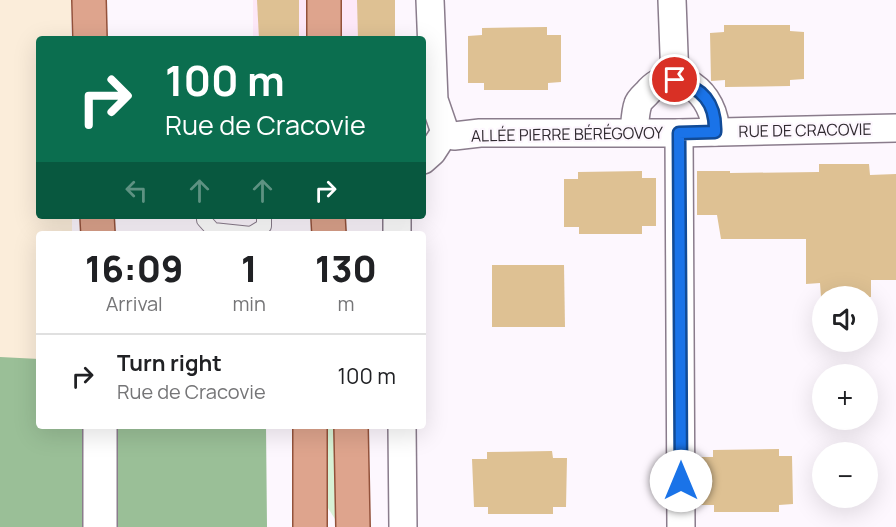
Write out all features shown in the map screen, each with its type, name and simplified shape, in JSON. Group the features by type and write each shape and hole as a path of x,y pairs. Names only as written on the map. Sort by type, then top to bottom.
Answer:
{"main road":[{"path":"89,0 90,36"},
{"path":"324,0 324,36"},
{"path":"310,429 310,527"},
{"path":"351,429 353,527"}],"street":[{"path":"426,157 445,132 434,100 430,0"},
{"path":"672,0 675,80"},
{"path":"634,132 638,103 650,89 662,81 675,80 691,85 703,93 716,121 715,132"},
{"name":"RUE DE CRACOVIE","path":"679,133 896,128"},
{"name":"ALLÉE PIERRE BÉRÉGOVOY","path":"445,132 454,135 679,133"},
{"path":"679,133 681,527"},
{"path":"100,429 100,527"},
{"path":"402,429 403,527"}],"lane":[{"path":"204,219 213,230 222,231"},
{"path":"256,231 264,226 264,219"}],"shaded area":[{"path":"0,0 71,0 71,36 36,36 36,219 72,219 72,231 36,231 36,429 38,429 0,527"},
{"path":"253,0 364,0 365,36 253,36"}],"green space":[{"path":"0,357 36,359 36,429 266,429 267,527 0,527"},
{"path":"319,429 339,429 340,518 335,519 321,497"}],"building":[{"path":"257,0 299,0 299,36 259,36"},
{"path":"357,0 395,0 395,36 358,36"},
{"path":"724,25 790,25 790,31 804,32 804,79 790,80 790,86 725,87 725,80 711,81 710,33 724,32"},
{"path":"547,27 547,35 561,35 561,82 548,83 548,90 484,90 484,83 468,83 468,36 482,35 482,28"},
{"path":"819,164 869,164 870,175 896,174 896,280 871,280 871,286 806,284 806,239 721,239 717,215 697,215 697,171 819,172"},
{"path":"642,171 642,178 656,178 656,226 642,226 642,234 579,234 579,227 564,227 564,179 578,179 578,172"},
{"path":"492,265 564,265 565,327 492,327"},
{"path":"779,449 779,456 792,456 793,504 779,505 779,512 714,512 714,505 700,505 699,457 713,457 713,450"},
{"path":"552,451 553,458 567,458 566,507 553,507 553,514 488,514 488,507 474,507 472,459 487,459 487,452"}],"route":[{"path":"675,80 691,85 703,93 716,121 715,132 679,133 681,481"}]}
